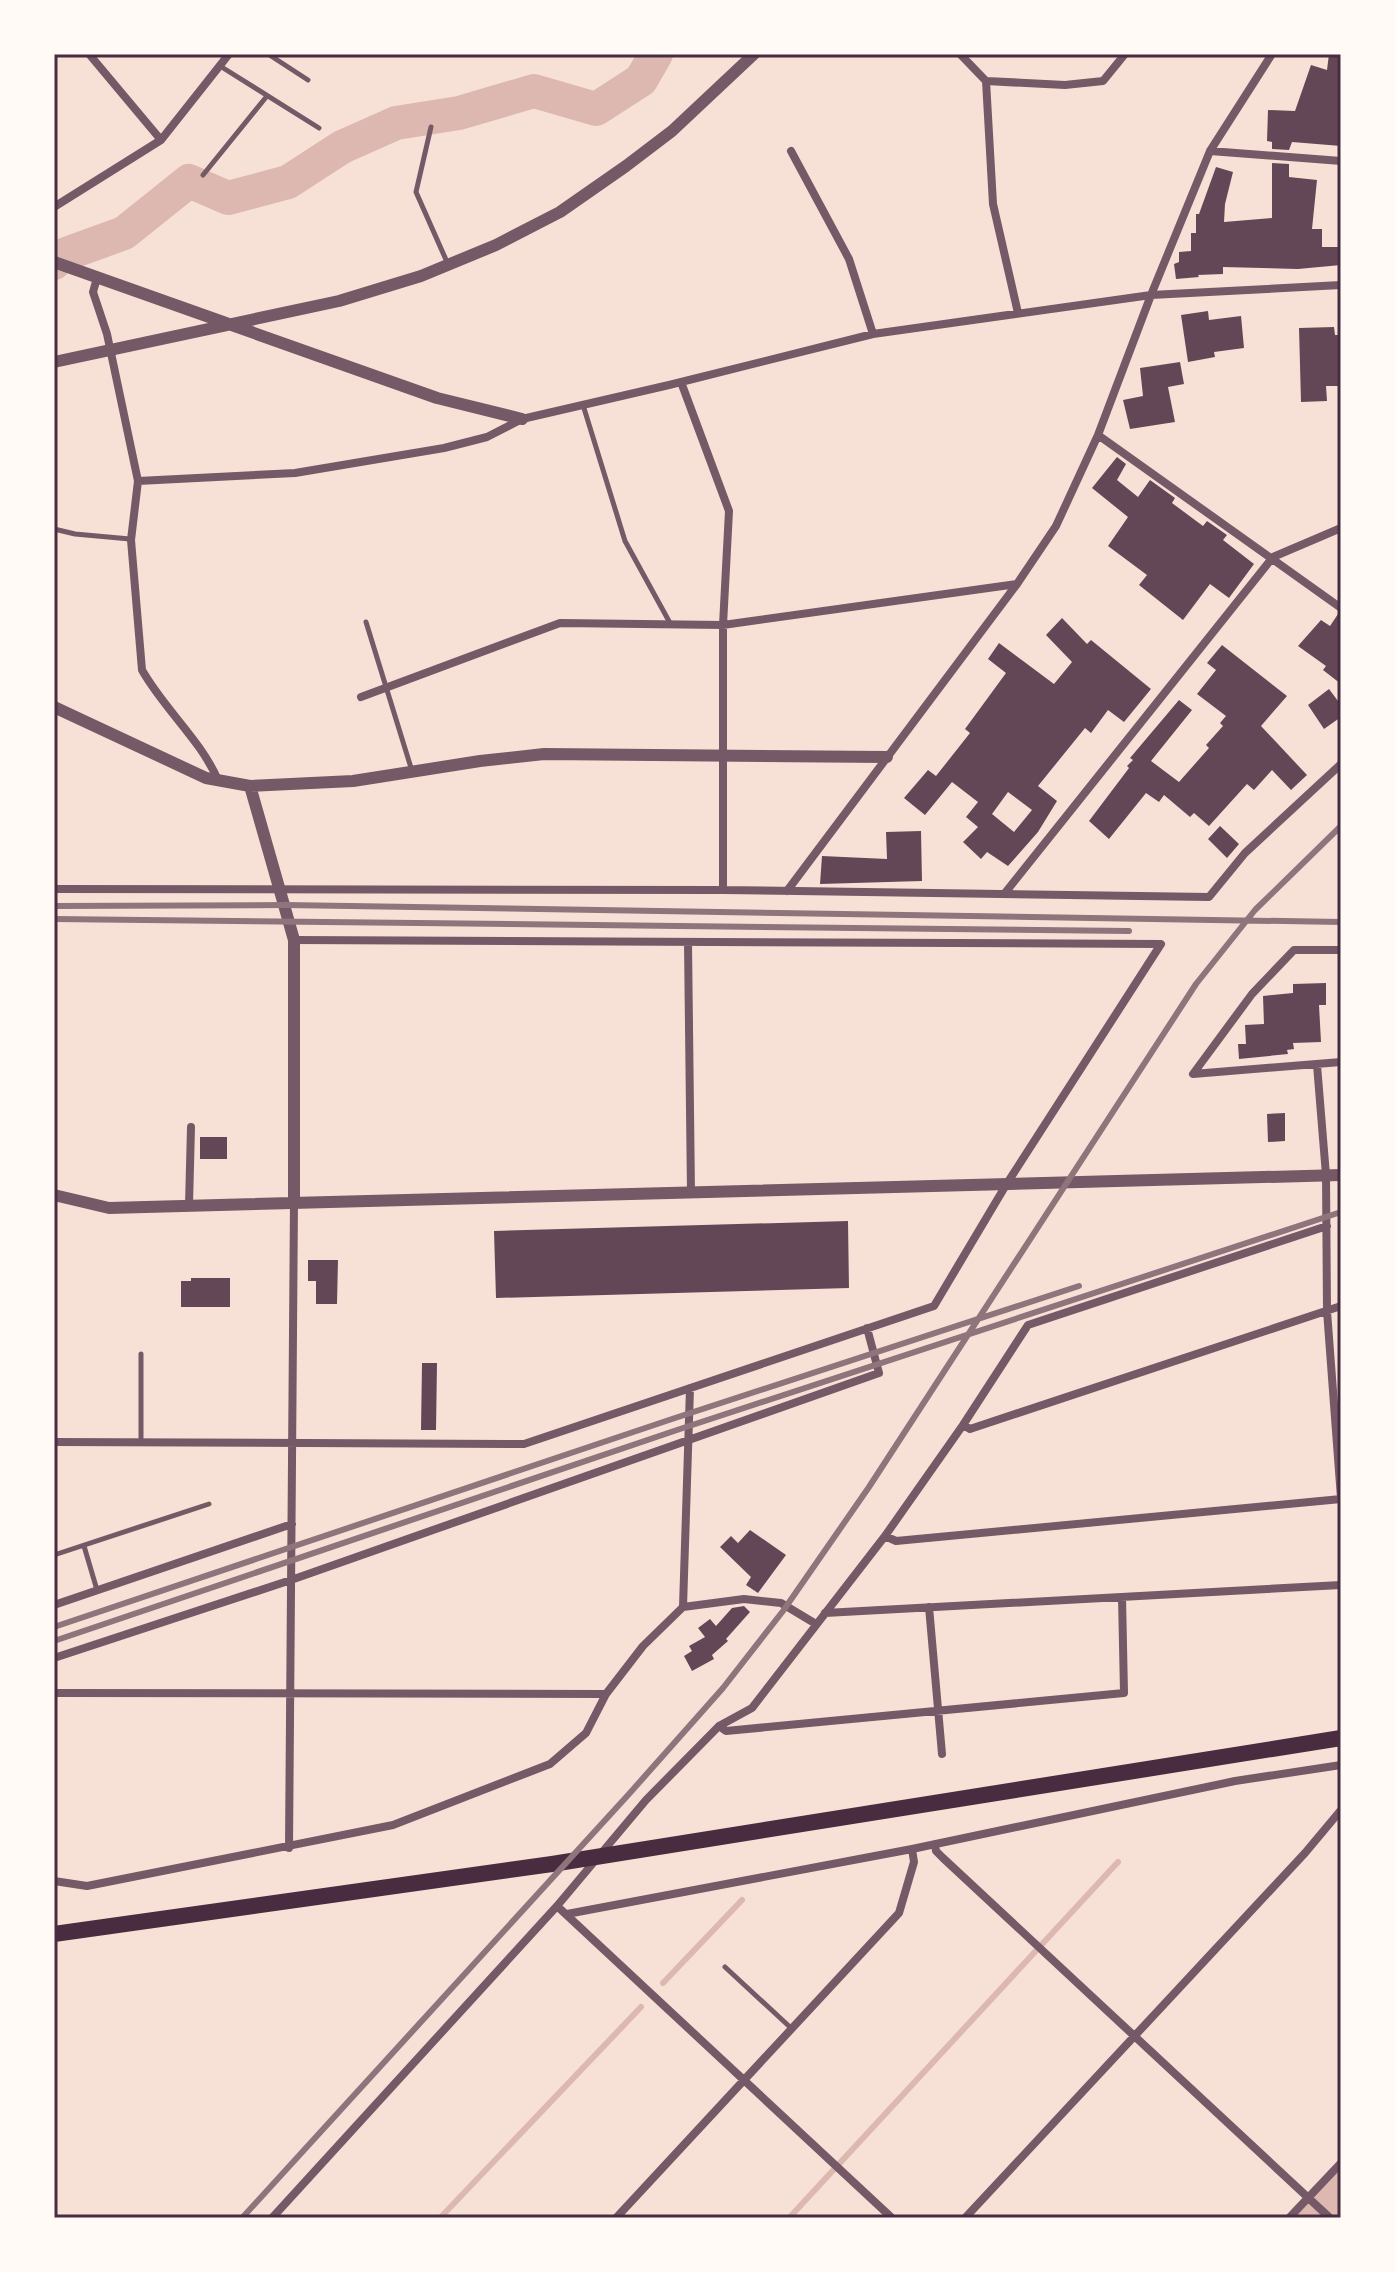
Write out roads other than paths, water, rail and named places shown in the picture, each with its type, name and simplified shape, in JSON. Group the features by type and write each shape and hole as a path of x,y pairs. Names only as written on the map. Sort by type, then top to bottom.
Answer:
{"highway":[{"path":"54,1934 552,1864 1341,1738"}],"street":[{"path":"89,54 161,140"},
{"path":"54,207 161,140 229,54"},
{"path":"54,362 339,301 448,265 496,245 560,212 672,131 754,54"},
{"path":"960,54 986,81 993,204 1018,313"},
{"path":"986,81 1065,85 1103,81 1125,54"},
{"path":"787,891 1017,584 1056,526 1098,435 1210,151 1272,54"},
{"path":"791,151 849,259 873,334"},
{"path":"1210,151 1341,161"},
{"path":"54,262 437,398 522,419"},
{"path":"97,278 93,292 111,351 138,481 131,540 142,670 211,764 218,780"},
{"path":"138,481 233,478 310,471 444,448 487,437 522,419 873,334 1151,295 1341,285"},
{"path":"681,382 729,511 723,625 723,890"},
{"path":"1098,435 1341,608"},
{"path":"1005,893 1273,557 1341,528"},
{"path":"361,697 560,623 723,625 1017,584"},
{"path":"54,707 152,755 218,780 250,786 353,781 544,754 887,757"},
{"path":"54,889 723,890 1209,897 1245,853 1341,764"},
{"path":"250,786 294,940 289,1848"},
{"path":"54,1442 524,1444 934,1306 1006,1185 1161,944 294,940"},
{"path":"688,943 691,1193"},
{"path":"1341,950 1294,950 1252,994 1193,1074 1341,1062"},
{"path":"885,1536 896,1541 1341,1499 1327,1311 1326,1175 1317,1065"},
{"path":"189,1205 191,1127"},
{"path":"54,1195 109,1208 1341,1175"},
{"path":"272,2218 557,1906 646,1800 719,1726 752,1708 885,1536 1028,1325 1327,1226"},
{"path":"963,1425 970,1429 1341,1306"},
{"path":"54,1658 291,1580 879,1373 867,1328"},
{"path":"683,1607 690,1388"},
{"path":"54,1605 292,1524"},
{"path":"825,1613 1341,1585"},
{"path":"719,1726 726,1731 1124,1693 1122,1597"},
{"path":"54,1881 87,1886 393,1825 550,1764 586,1733 606,1694 643,1646 683,1607 725,1599 781,1603 816,1624"},
{"path":"929,1607 942,1754"},
{"path":"54,1693 606,1694"},
{"path":"567,1914 912,1849 1235,1781 1341,1765"},
{"path":"965,2218 1305,1853 1341,1810"},
{"path":"935,1844 936,1851 943,1858 1330,2218"},
{"path":"616,2218 899,1913 914,1862 912,1849"},
{"path":"557,1906 892,2218"},
{"path":"1289,2218 1341,2163"}],"lane":[{"path":"268,54 308,80"},
{"path":"220,66 319,128"},
{"path":"203,175 267,96"},
{"path":"431,127 416,192 448,265"},
{"path":"583,405 625,541 670,624"},
{"path":"54,529 131,540"},
{"path":"366,622 412,772"},
{"path":"141,1354 141,1443"},
{"path":"54,1555 209,1504"},
{"path":"83,1546 97,1591"},
{"path":"725,1967 791,2028"}],"waterway":[{"path":"54,263 58,257 124,233 189,181 228,198 288,182 342,147 396,123 459,113 534,91 596,109 641,80 656,54"},
{"path":"789,2218 1118,1862"},
{"path":"663,1983 742,1900"},
{"path":"440,2218 641,2007"},
{"path":"1314,2218 1341,2186"}],"railway":[{"path":"242,2218 723,1688 783,1611 869,1487 1196,984 1255,910 1341,826"},
{"path":"54,906 285,905 1341,922"},
{"path":"54,919 1129,931"},
{"path":"54,1641 677,1430 1341,1212"},
{"path":"54,1627 1079,1286"}]}
